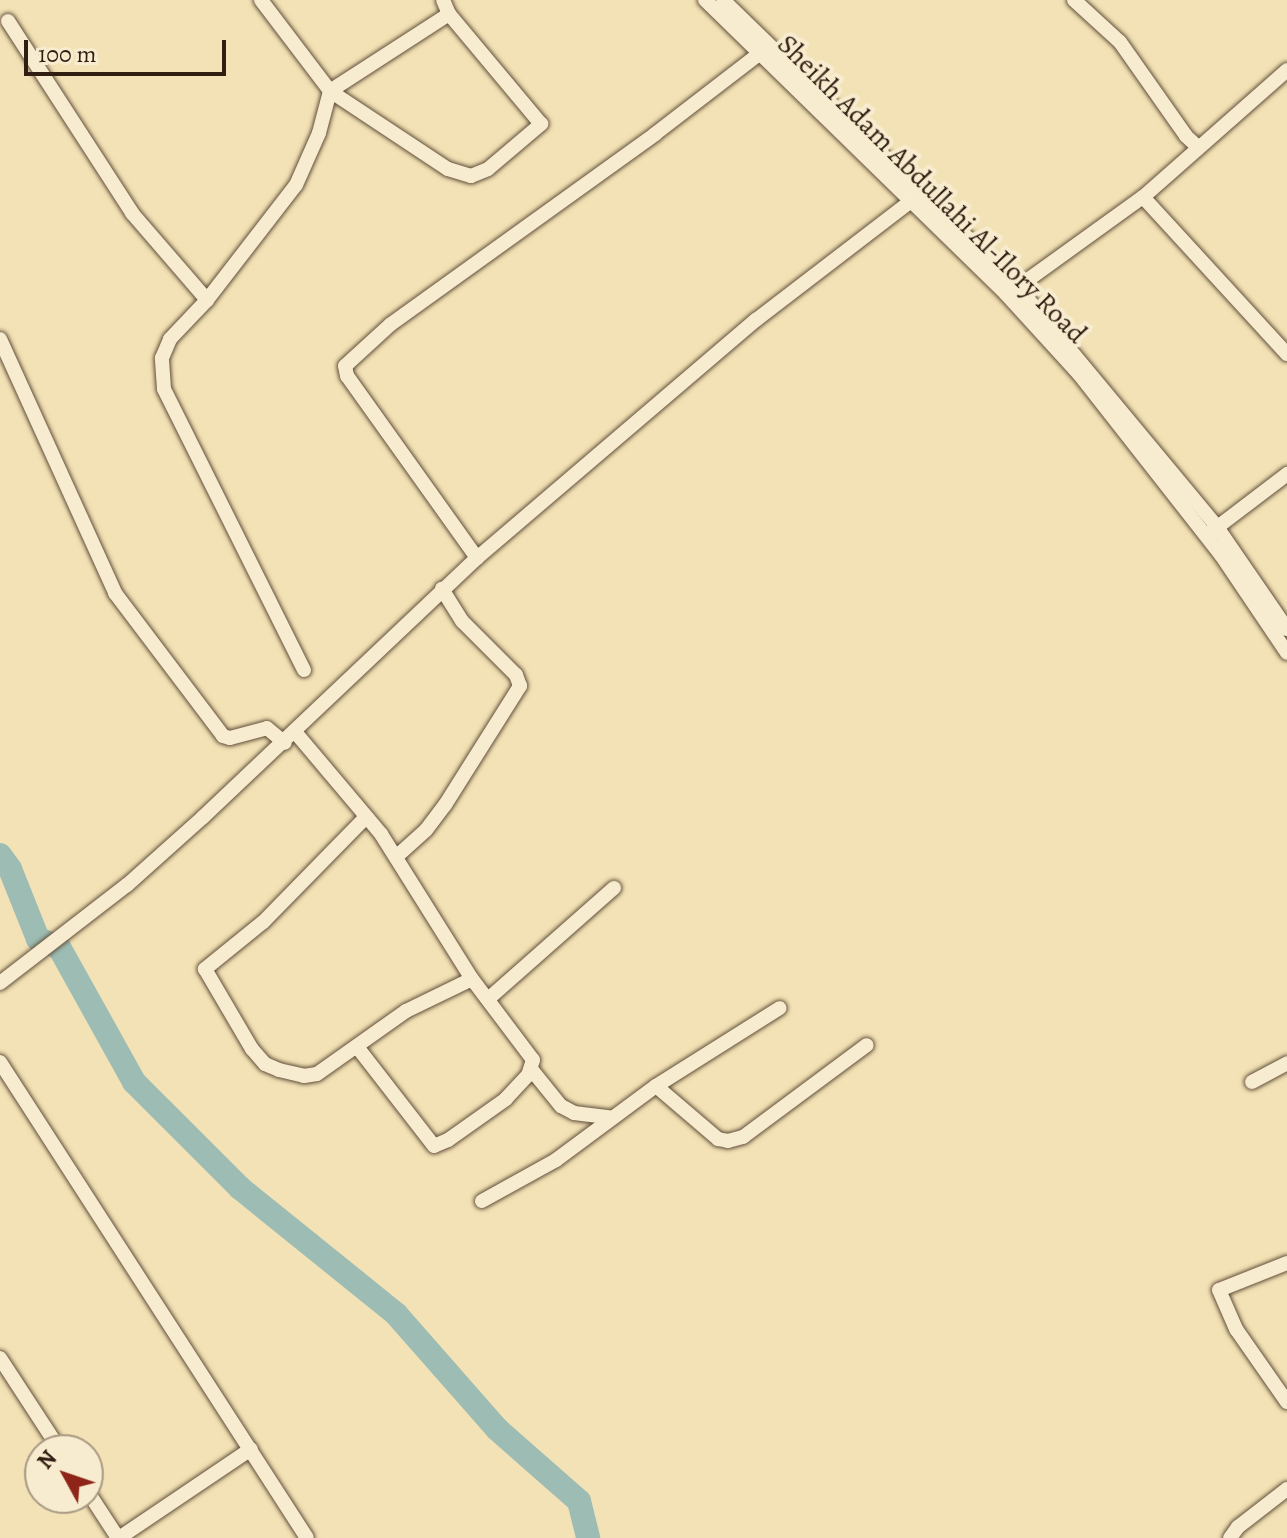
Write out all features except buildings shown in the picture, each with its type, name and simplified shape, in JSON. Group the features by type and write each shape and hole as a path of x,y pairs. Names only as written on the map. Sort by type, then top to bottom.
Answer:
{"street":[{"path":"261,0 330,91 448,169 471,176 488,169 541,124 446,7 330,91 319,133 296,185 207,300 170,339 162,358 164,389 304,670"},
{"name":"Sheikh Adam Abdullahi Al-Ilory Road","path":"705,0 1006,294 1079,374 1212,532 1287,653"},
{"name":"Sheikh Adam Abdullahi Al-Ilory Road","path":"723,0 1018,287 1287,629"},
{"path":"1074,0 1120,42 1186,136 1198,147"},
{"path":"8,21 120,195 207,300"},
{"path":"477,558 347,376 345,366 391,324 643,143 760,53"},
{"path":"1018,287 1143,197 1287,70"},
{"path":"1143,197 1287,354"},
{"path":"0,983 127,885 290,738 477,558 756,320 911,201"},
{"path":"0,339 115,593 223,736 230,738 267,728 290,738 365,818 396,857 472,979 533,1060 531,1069 506,1099 448,1140 434,1146 358,1048"},
{"path":"1212,532 1287,474"},
{"path":"396,857 426,830 445,805 520,686 516,675 462,621 442,589"},
{"path":"365,818 263,922 205,969 265,1064 292,1074 317,1074 358,1048 406,1011 472,979"},
{"path":"488,999 614,888"},
{"path":"482,1201 556,1160 656,1086 780,1008"},
{"path":"656,1086 718,1139 728,1141 743,1137 867,1045"},
{"path":"0,1062 307,1538"},
{"path":"1252,1082 1287,1063"},
{"path":"531,1069 561,1106 582,1115 613,1118"},
{"path":"1287,1263 1219,1290 1236,1329 1287,1402"},
{"path":"2,1363 49,1434"},
{"path":"103,1514 119,1538 251,1449"},
{"path":"1230,1538 1238,1527 1287,1489"}],"waterway":[{"path":"0,855 10,869 38,939 59,947 134,1082 240,1188 396,1314 497,1429 579,1501 588,1538"}]}
